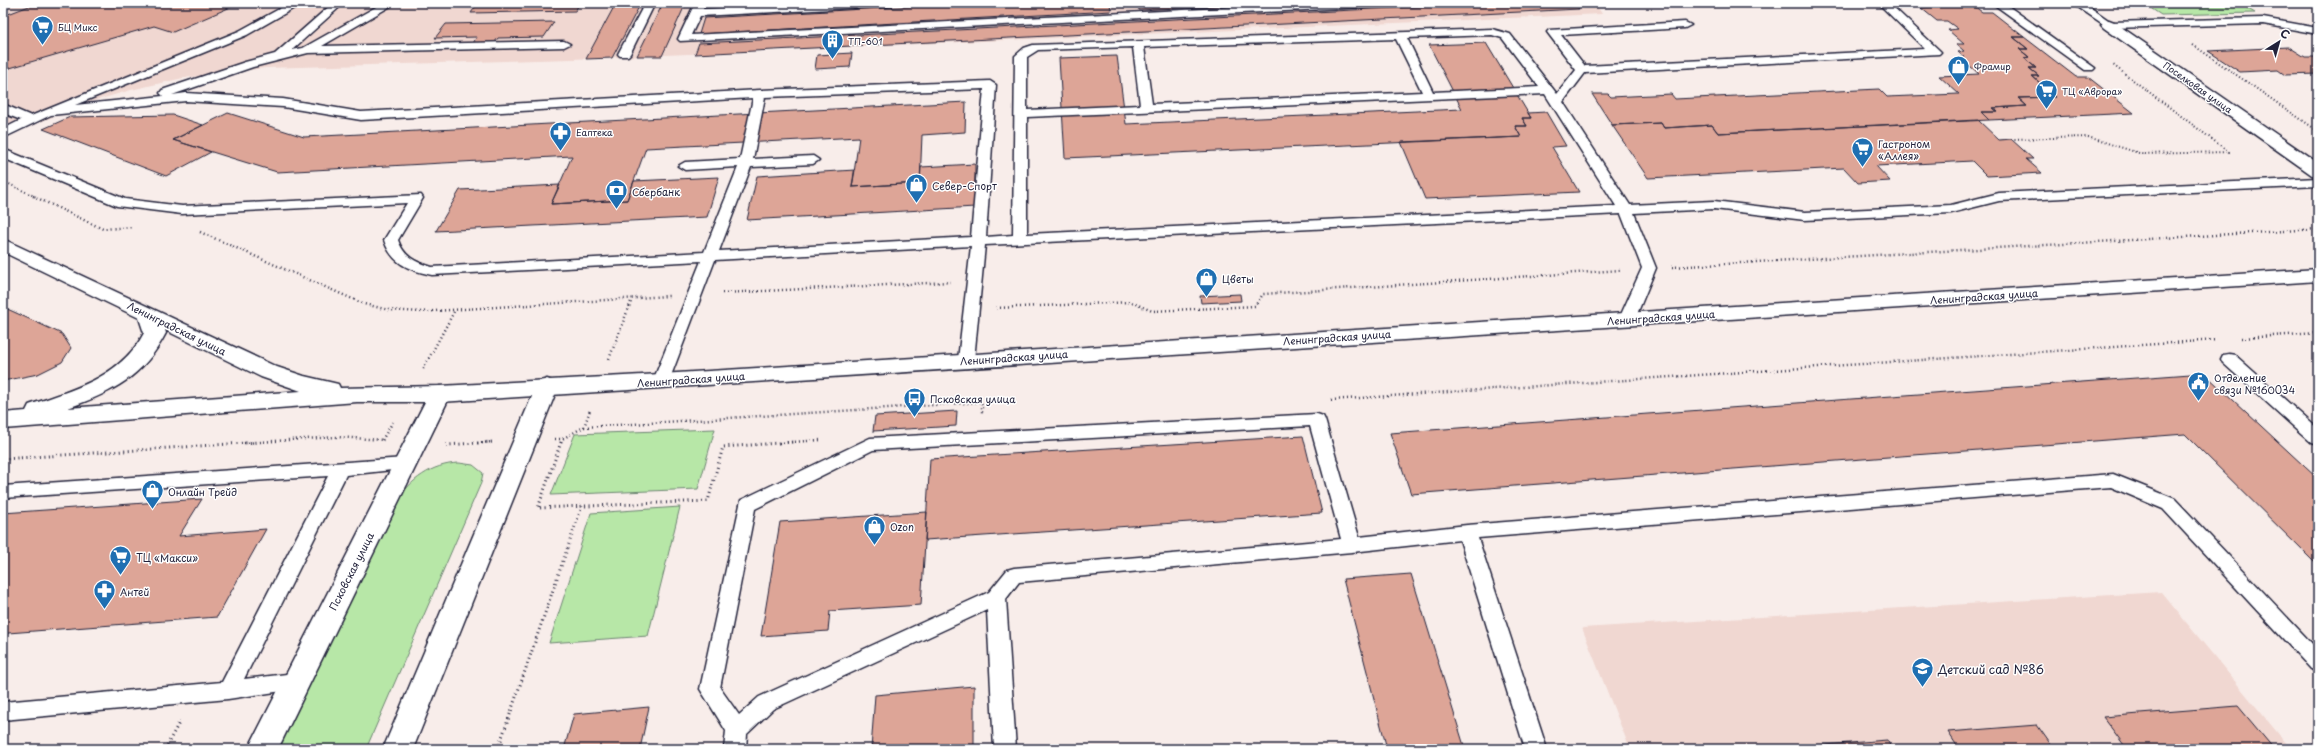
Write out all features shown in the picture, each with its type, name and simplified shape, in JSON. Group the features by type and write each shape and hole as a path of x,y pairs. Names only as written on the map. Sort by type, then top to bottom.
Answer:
{"main road":[{"name":"Поселковая улица","path":"2109,25 2318,172"},
{"name":"Ленинградская улица","path":"3,246 269,372 300,383 357,394"},
{"name":"Ленинградская улица","path":"6,421 357,394 440,394 661,381 966,360 2318,275"},
{"path":"6,421 110,382 136,363 148,349 155,333 147,313"},
{"path":"398,749 547,387"},
{"name":"Псковская улица","path":"263,749 295,682 440,394"}],"lane":[{"path":"3,134 48,112 243,34 298,3"},
{"path":"278,56 339,3"},
{"path":"307,50 391,3"},
{"path":"624,54 650,3"},
{"path":"700,3 684,39 1384,3"},
{"path":"695,14 887,3"},
{"path":"1121,3 1123,16"},
{"path":"1557,102 1582,70 1935,52 1883,3"},
{"path":"1996,3 2089,68"},
{"name":"Поселковая улица","path":"2077,3 2109,25"},
{"path":"2109,25 2263,21 2318,31"},
{"path":"1582,70 1552,32 1685,25"},
{"path":"1020,239 1022,114 1021,56 1028,50 1037,47 1492,32 1506,36 1549,90 1626,210 1649,268 1627,319"},
{"path":"1400,36 1429,95"},
{"path":"142,102 249,64 307,50 564,44"},
{"path":"1138,44 1146,108"},
{"path":"48,112 186,97 283,103 361,116 760,94 990,85 978,243 966,360"},
{"path":"1022,114 1549,90"},
{"path":"661,381 746,163 760,94"},
{"path":"3,108 30,120"},
{"path":"3,153 122,203 182,210 416,198 391,240 394,250 401,260 432,271 709,255 978,243 1020,239 1714,205 1805,216 1951,209 1999,197 2318,182"},
{"path":"685,166 813,160"},
{"path":"2229,359 2318,439"},
{"path":"735,749 737,730 710,689 748,505 815,474 870,444 1317,420 1352,545"},
{"path":"3,492 340,469 409,456"},
{"path":"228,690 340,469"},
{"path":"737,730 766,703 996,597 1014,575 1352,545 1467,532 2113,480 2169,504 2318,663"},
{"path":"1467,532 1536,749"},
{"path":"996,597 1005,749"},
{"path":"3,711 228,690 295,682"}],"path":[{"path":"2161,23 2318,131"},
{"path":"2011,139 2024,140 2036,137 2088,137 2142,154 2229,152 2110,63"},
{"path":"3,181 103,229 140,227"},
{"path":"198,231 364,304 389,310 420,312 949,281 996,308 1131,302 1152,311 1254,306 1263,294 1649,268 2318,229"},
{"path":"2239,338 2318,333"},
{"path":"1329,400 2224,340"},
{"path":"584,427 982,402 982,422"},
{"path":"3,459 335,437 382,440 409,456 524,440 562,439 538,508 708,501 723,448 825,440"},
{"path":"498,749 582,506"}],"shaded area":[{"path":"3,3 1595,3 1602,14 572,59 266,68 183,78 131,90 80,105 3,138"},
{"name":"Детский сад №86","path":"2161,592 2291,749 1630,749 1582,628"}],"green space":[{"path":"2143,3 2238,3 2255,13 2161,15"},
{"path":"715,429 698,489 551,495 575,434"},
{"path":"459,463 473,465 483,473 481,483 366,749 278,749 395,502 415,480 422,475 439,466"},
{"path":"680,507 648,636 549,643 591,513"}],"building":[{"name":"БЦ Микс","path":"37,3 240,3 173,32 154,26 3,70 3,16"},
{"path":"478,3 580,3 575,11 471,13"},
{"path":"616,3 641,3 612,58 586,59"},
{"path":"663,3 686,3 662,56 637,56"},
{"path":"719,3 813,3 718,8"},
{"path":"971,3 1110,3 1111,11 699,34 704,18"},
{"path":"1138,3 1275,3 1139,10"},
{"path":"1492,3 1574,3 1579,9 695,54 699,43"},
{"path":"1926,3 1970,3 1982,12 1992,12 2024,37 2013,37 2028,49 2019,49 2029,57 2024,58 2036,68 2029,68 2039,76 2032,76 2056,97 2018,98 2027,106 1993,108 1998,112 1981,112 1989,120 1718,133 1712,125 1664,128 1661,123 1612,125 1592,94 1608,94 1611,97 1671,94 1675,99 1879,89 1887,97 1959,94 1939,76 1979,74 1961,58 1965,58 1958,52 1964,51 1956,44 1964,44 1948,30 1958,29 1947,21 1937,21 1921,8 1931,7"},
{"path":"554,22 544,37 498,38 495,42 473,43 477,37 435,38 446,24"},
{"path":"2013,37 2024,37 2076,77 2088,77 2134,113 1989,120 1981,112 1998,112 1993,108 2027,106 2018,98 2056,97 2032,76 2039,76 2029,68 2036,68 2024,58 2029,57 2019,49 2028,49"},
{"path":"1486,43 1531,118 1522,118 1527,126 1515,126 1521,137 1065,158 1059,58 1117,56 1126,124 1462,109 1429,45"},
{"path":"2289,47 2305,57 2318,57 2318,74 2285,75 2278,70 2240,72 2208,51"},
{"name":"ТП-601","path":"852,53 850,67 815,69 817,55"},
{"path":"966,102 965,132 922,135 920,183 852,187 859,137 646,148 627,200 551,204 572,156 277,172 173,140 228,113 304,137"},
{"path":"1546,112 1566,146 1552,147 1579,192 1425,199 1401,142 1521,137 1515,126 1527,126 1522,118 1531,118 1528,113"},
{"path":"173,115 203,125 173,140 211,152 166,176 43,129 70,117"},
{"path":"1978,120 1999,140 2011,139 2033,159 2026,159 2042,173 1987,176 1972,161 1876,166 1890,181 1858,183 1844,168 1648,178 1612,125 1661,123 1664,128 1712,125 1718,133"},
{"path":"975,164 975,207 747,220 757,176 855,170 852,187 920,183 921,167"},
{"path":"719,177 707,217 436,231 460,190 560,185 551,204 627,200 634,181"},
{"path":"1240,294 1241,301 1201,303 1200,296"},
{"path":"3,307 62,334 71,348 62,362 38,374 3,381"},
{"path":"2204,373 2318,479 2318,566 2185,434 1411,494 1390,433"},
{"path":"957,411 956,426 873,431 875,416"},
{"path":"1303,436 1322,513 925,540 930,459"},
{"name":"ТЦ «Макси»","path":"202,499 179,536 266,529 217,617 8,633 3,640 3,513"},
{"path":"927,512 921,605 830,611 828,631 761,636 780,522"},
{"path":"1411,574 1465,749 1387,749 1343,579"},
{"path":"974,686 974,749 871,749 875,695"},
{"path":"2238,706 2274,749 2127,749 2103,717"},
{"path":"649,707 640,749 564,749 574,714"},
{"path":"2037,725 2054,749 1959,749 1948,732"},
{"path":"1887,740 1892,749 1801,749 1800,747"}],"place":[{"name":"БЦ Микс","path":"43,46"},
{"name":"ТП-601","path":"833,60"},
{"name":"Фрамир","path":"1959,86"},
{"name":"ТЦ «Аврора»","path":"2047,110"},
{"name":"Еаптека","path":"561,152"},
{"name":"Гастроном «Аллея»","path":"1862,168"},
{"name":"Север-Спорт","path":"916,204"},
{"name":"Сбербанк","path":"616,210"},
{"name":"Цветы","path":"1207,298"},
{"name":"Отделение связи №160034","path":"2198,402"},
{"name":"Псковская улица","path":"915,418"},
{"name":"Онлайн Трейд","path":"153,510"},
{"name":"Ozon","path":"874,546"},
{"name":"ТЦ «Макси»","path":"121,576"},
{"name":"Антей","path":"104,610"},
{"name":"Детский сад №86","path":"1923,688"}]}
